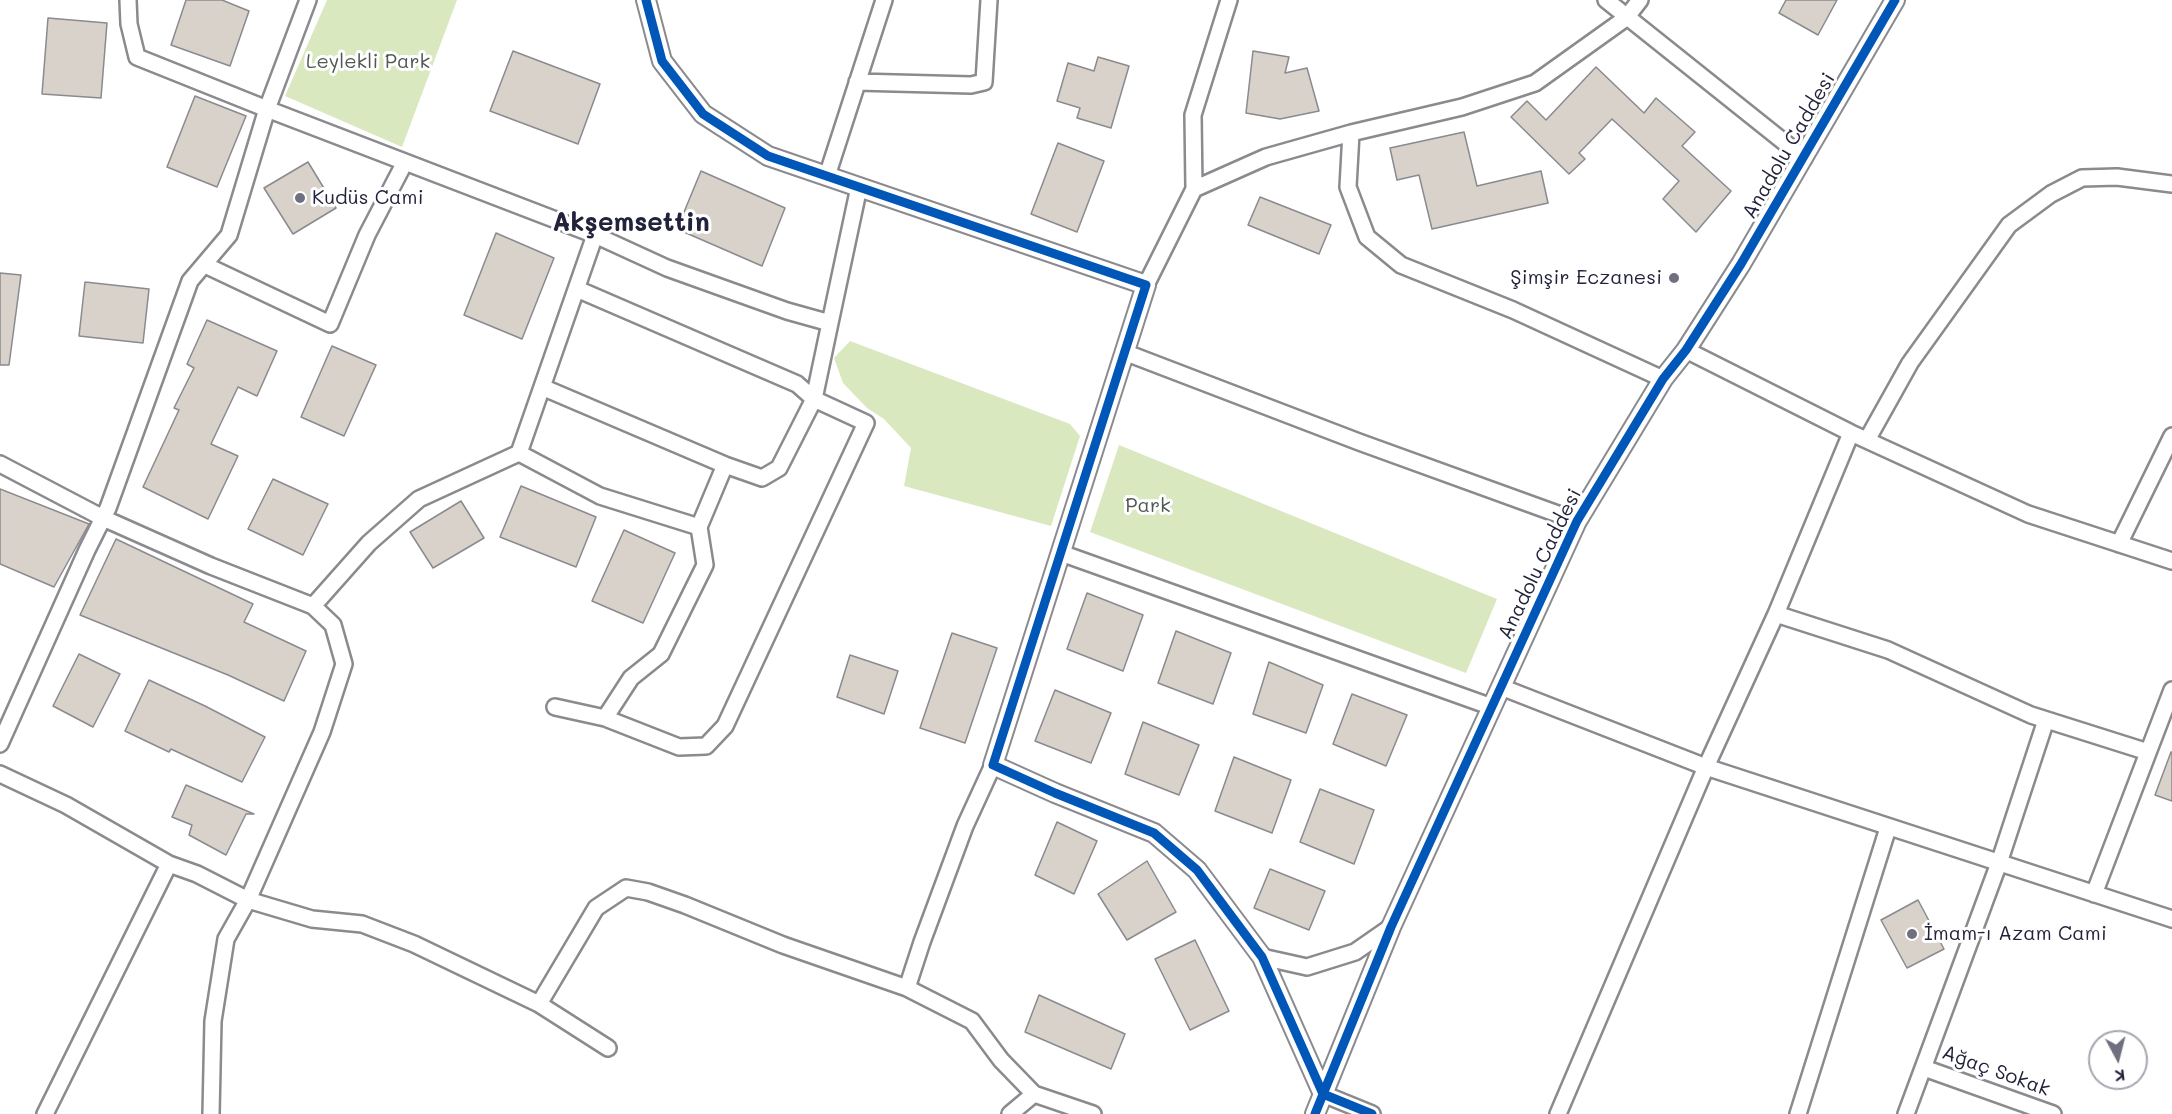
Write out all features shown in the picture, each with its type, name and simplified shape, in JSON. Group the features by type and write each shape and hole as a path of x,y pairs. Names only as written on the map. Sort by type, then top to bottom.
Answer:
{"street":[{"path":"128,0 129,24 137,57 595,235 667,268 787,311 830,323"},
{"path":"0,744 103,518 190,281 229,235 267,109 308,0"},
{"path":"646,0 662,61 703,114 768,156 1146,285"},
{"path":"827,176 884,0"},
{"path":"857,82 971,85 984,82 989,0"},
{"path":"907,988 965,826 993,765 1146,285 1194,189 1193,116 1229,0"},
{"path":"1606,0 1804,158"},
{"path":"1194,189 1266,157 1351,133 1462,107 1535,83 1626,18 1640,0"},
{"name":"Anadolu Caddesi","path":"1315,1114 1391,927 1577,521 1663,379 1686,350 1804,158 1895,0"},
{"path":"1351,133 1348,188 1367,237 1401,265 1513,310 1663,379"},
{"path":"205,265 330,324 368,235 405,162"},
{"path":"1867,440 1910,363 2009,225 2050,194 2082,178 2117,177 2172,184"},
{"path":"542,387 725,465 762,478 779,468 814,399 859,187"},
{"path":"313,606 369,543 419,499 519,453 595,235"},
{"path":"555,708 605,718 679,747 706,746 725,726 866,423 814,399 797,384 577,289"},
{"path":"1686,350 1851,433 2028,514 2172,561"},
{"path":"1124,352 1359,442 1577,521"},
{"path":"1558,1114 1706,767 1776,614 1851,433"},
{"path":"2119,544 2172,436"},
{"path":"519,453 600,496 699,527"},
{"path":"0,464 103,518 211,566 313,606 333,625 344,664 322,732 248,900 226,939 213,1022 211,1114"},
{"path":"605,718 631,678 661,654 705,565 699,527 725,465"},
{"path":"1061,553 1492,707"},
{"path":"1776,614 1888,651 2046,720 2148,753"},
{"path":"1501,687 1706,767 2172,919"},
{"path":"2094,894 2172,690"},
{"path":"1906,1114 1999,863 2046,720"},
{"path":"993,765 1154,833 1197,870 1262,957 1323,1094 1372,1114"},
{"path":"0,774 66,806 170,864 197,874 248,900 312,919 362,924 414,944 539,1004 608,1048"},
{"path":"1798,1114 1888,828"},
{"path":"45,1114 170,864"},
{"path":"539,1004 596,908 626,888 648,892 783,945 907,988 972,1021 1001,1060 1034,1094 1094,1114"},
{"path":"1262,957 1307,967 1355,952 1391,927"},
{"name":"Ağaç Sokak","path":"1924,1068 2053,1114"},
{"path":"1010,1114 1034,1094"}],"green space":[{"name":"Leylekli Park","path":"327,0 457,0 402,147 285,96"},
{"path":"850,341 1070,424 1080,436 1051,526 904,486 911,448 884,419 867,408 843,383 834,358"},
{"name":"Park","path":"1119,445 1497,599 1466,673 1090,532"}],"building":[{"path":"186,0 222,0 249,11 230,66 171,45"},
{"path":"1786,0 1837,0 1818,35 1779,13"},
{"path":"48,18 107,23 101,98 42,94"},
{"path":"513,51 600,84 578,144 490,111"},
{"path":"1253,51 1289,57 1285,73 1307,68 1319,111 1280,119 1246,113"},
{"path":"1098,57 1129,66 1111,128 1077,118 1080,108 1057,101 1068,63 1094,71"},
{"path":"1596,67 1644,113 1656,98 1695,132 1682,146 1731,191 1696,232 1663,199 1679,181 1612,119 1579,153 1585,159 1569,174 1511,117 1527,101 1546,120"},
{"path":"195,96 246,116 217,187 167,167"},
{"path":"1464,132 1477,186 1541,171 1548,203 1432,229 1419,175 1397,180 1390,148"},
{"path":"1058,143 1104,161 1077,232 1031,214"},
{"name":"Kudüs Cami","path":"308,162 336,208 293,234 264,188"},
{"path":"701,171 785,208 762,266 677,229"},
{"path":"1260,197 1331,225 1319,254 1248,225"},
{"path":"496,233 554,258 522,339 464,315"},
{"path":"0,273 21,275 9,365 0,365"},
{"path":"85,282 149,289 143,343 79,336"},
{"path":"207,320 277,351 257,396 238,387 211,444 238,456 208,519 143,487 179,410 174,408 194,368 187,364"},
{"path":"332,346 376,365 344,436 301,417"},
{"path":"273,479 328,504 303,555 248,529"},
{"path":"521,486 596,517 576,567 500,537"},
{"path":"0,489 89,524 54,587 0,564"},
{"path":"461,501 484,538 433,568 410,532"},
{"path":"624,530 675,553 643,623 592,601"},
{"path":"116,539 253,604 244,622 306,651 284,701 228,675 80,615"},
{"path":"1087,593 1143,615 1123,671 1067,649"},
{"path":"1176,631 1231,653 1213,704 1158,683"},
{"path":"952,633 997,648 965,743 920,728"},
{"path":"79,654 120,674 93,727 53,706"},
{"path":"850,655 898,671 884,714 837,697"},
{"path":"1269,662 1323,685 1306,733 1253,714"},
{"path":"149,680 265,737 242,782 171,749 169,752 125,731"},
{"path":"1055,690 1111,713 1091,763 1035,741"},
{"path":"1352,694 1407,715 1386,766 1333,744"},
{"path":"1143,722 1199,745 1179,795 1125,774"},
{"path":"2172,752 2172,801 2155,795"},
{"path":"1234,757 1291,780 1272,833 1215,811"},
{"path":"186,785 254,814 246,814 226,855 189,835 192,825 172,817"},
{"path":"1320,789 1374,810 1354,864 1300,842"},
{"path":"1057,822 1097,841 1074,894 1035,875"},
{"path":"1147,861 1176,912 1127,940 1098,894"},
{"path":"1270,869 1325,891 1309,930 1254,908"},
{"name":"İmam-ı Azam Cami","path":"1918,900 1944,949 1907,968 1881,920"},
{"path":"1195,940 1229,1011 1190,1030 1155,959"},
{"path":"1039,995 1125,1034 1111,1069 1025,1032"}],"cycle path":[{"path":"646,0 662,61 703,114 768,156 1146,285 993,765 1154,833 1197,870 1262,957 1323,1094 1372,1114"},
{"path":"1315,1114 1391,927 1577,521 1663,379 1686,350 1741,264 1895,0"}],"place":[{"name":"Kudüs Cami","path":"300,198"},
{"name":"Şimşir Eczanesi","path":"1674,278"},
{"name":"İmam-ı Azam Cami","path":"1912,934"}],"district":[{"name":"Akşemsettin","path":"631,223"}]}
